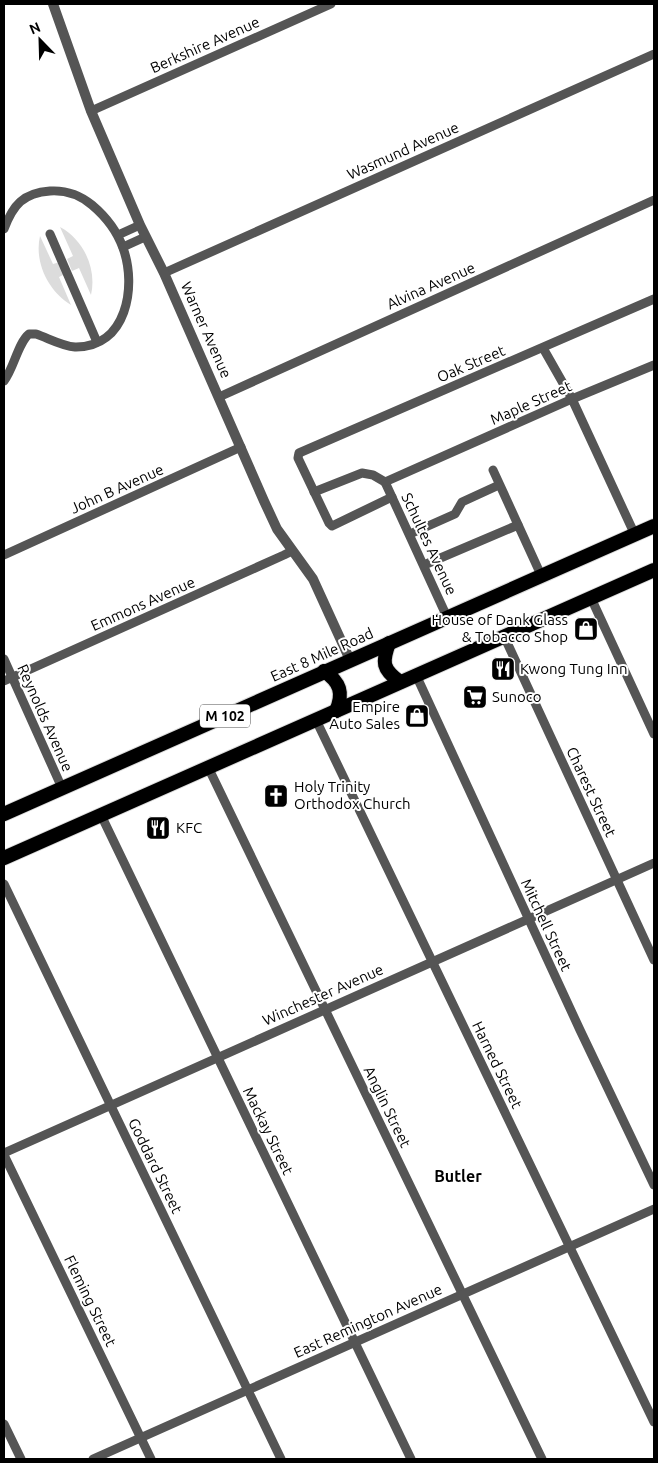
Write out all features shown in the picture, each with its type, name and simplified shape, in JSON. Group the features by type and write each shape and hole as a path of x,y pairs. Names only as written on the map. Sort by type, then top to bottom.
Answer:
{"highway":[{"name":"East 8 Mile Road","path":"4,814 654,526"},
{"name":"M 102","path":"4,858 654,570"},
{"path":"389,643 385,653 384,664 389,674 400,682"},
{"path":"324,671 336,680 340,690 340,703 336,710"}],"street":[{"name":"Warner Avenue","path":"53,4 82,92 145,237 164,273 277,529 313,579 350,660"},
{"name":"Berkshire Avenue","path":"91,111 330,4"},
{"name":"Wasmund Avenue","path":"164,273 654,54"},
{"path":"4,229 10,213 22,199 39,192 56,190 77,195 102,215 118,235 123,247 128,270 128,299 125,309 110,334 97,342 73,347 36,334 29,334 24,340 17,358 4,381"},
{"name":"Alvina Avenue","path":"219,396 654,200"},
{"path":"118,235 140,225"},
{"path":"50,234 97,342"},
{"path":"123,247 145,237"},
{"name":"Oak Street","path":"314,492 298,458 298,453 654,300"},
{"path":"544,348 572,400 634,535"},
{"name":"Maple Street","path":"385,482 654,365"},
{"name":"John B Avenue","path":"4,555 241,447"},
{"path":"492,470 541,576"},
{"path":"385,482 362,473 314,492 332,526 392,498"},
{"name":"Schultes Avenue","path":"385,482 447,617"},
{"path":"410,534 455,514 462,502 499,484"},
{"path":"424,565 518,525"},
{"name":"Emmons Avenue","path":"8,679 292,551"},
{"path":"591,598 654,734"},
{"name":"Charest Street","path":"504,636 654,960"},
{"name":"Reynolds Avenue","path":"4,659 8,679 62,788"},
{"name":"Mitchell Street","path":"416,675 528,919 654,1185"},
{"name":"Harned Street","path":"316,720 654,1422"},
{"name":"Anglin Street","path":"208,767 542,1459"},
{"name":"Mackay Street","path":"101,815 412,1459"},
{"name":"Winchester Avenue","path":"4,1154 654,863"},
{"name":"Goddard Street","path":"4,884 281,1459"},
{"name":"Fleming Street","path":"4,1154 151,1459"},
{"name":"East Remington Avenue","path":"92,1459 654,1208"},
{"path":"4,1424 21,1459"}],"shaded area":[{"path":"60,227 76,239 87,256 92,275 91,295 79,268 72,271 67,259 73,256"},
{"path":"40,236 53,264 60,262 65,274 59,277 71,305 56,292 45,275 39,256"}],"place":[{"name":"House of Dank Glass & Tobacco Shop","path":"586,629"},
{"name":"Kwong Tung Inn","path":"503,669"},
{"name":"Sunoco","path":"475,697"},
{"name":"Empire Auto Sales","path":"417,716"},
{"name":"Holy Trinity Orthodox Church","path":"276,796"},
{"name":"KFC","path":"158,828"}],"district":[{"name":"Butler","path":"458,1176"}]}
